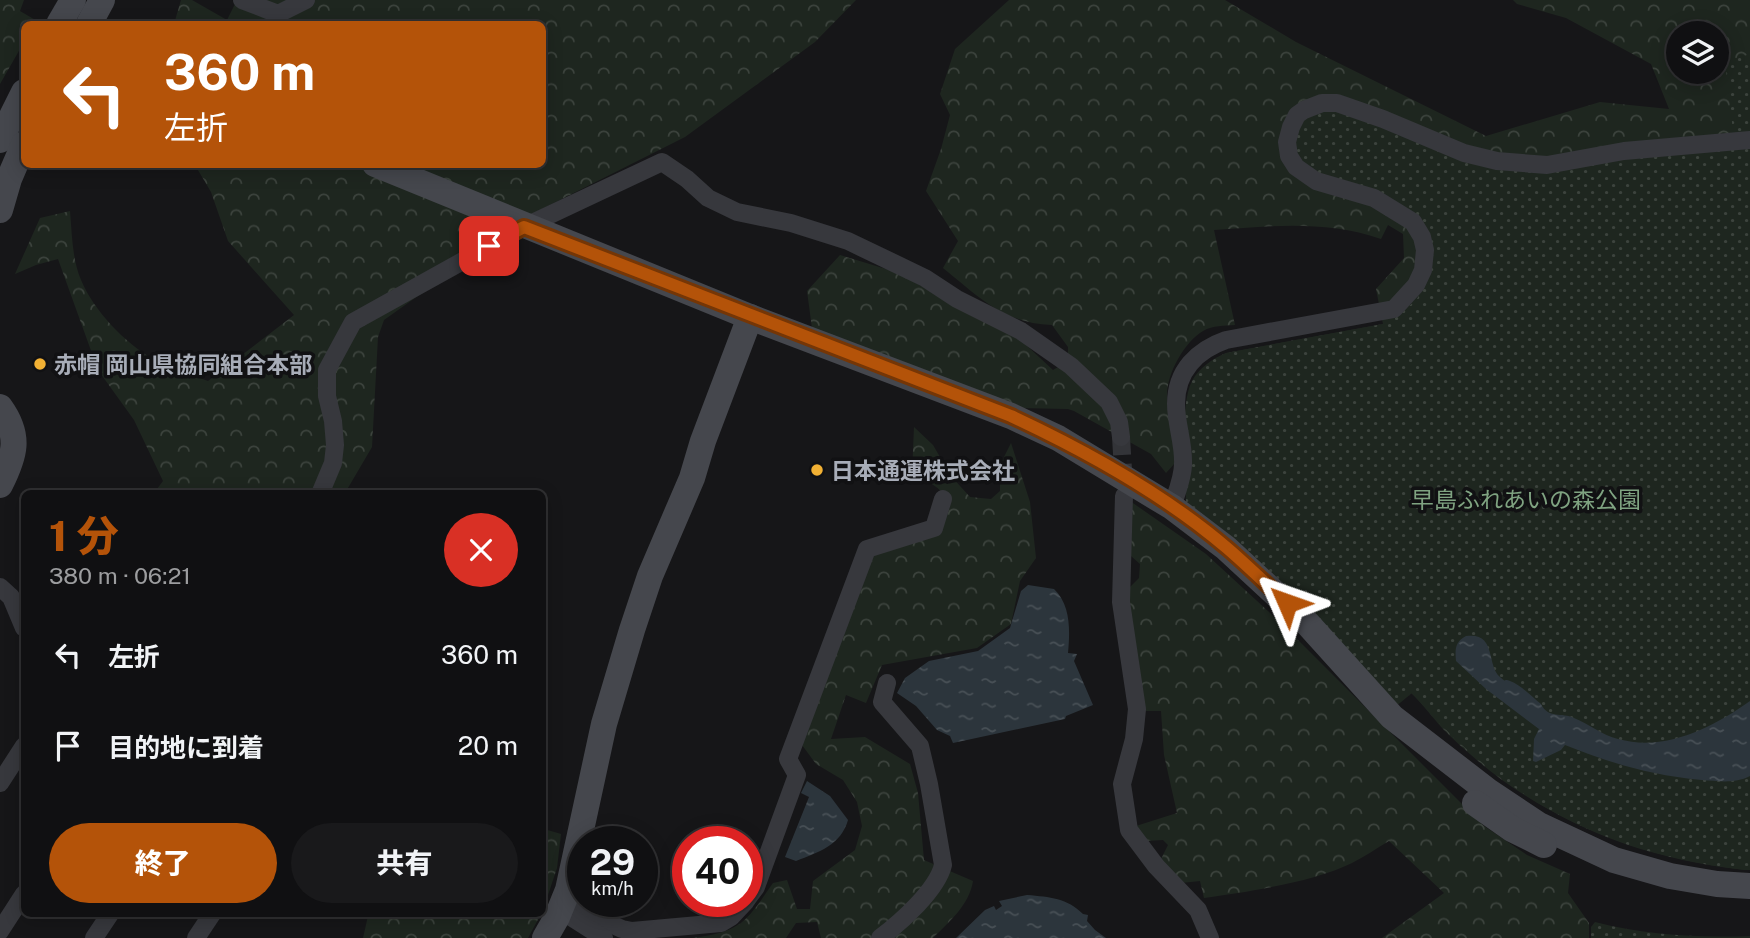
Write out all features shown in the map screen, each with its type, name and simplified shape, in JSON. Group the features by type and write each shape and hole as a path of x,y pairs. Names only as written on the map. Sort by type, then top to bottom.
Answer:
{"street":[{"path":"61,21 73,0"},
{"path":"91,21 102,0"},
{"path":"242,0 278,14 306,0"},
{"path":"0,141 21,98"},
{"path":"1172,507 1183,466 1176,402 1181,381 1192,360 1208,346 1226,341 1394,309 1416,285 1423,270 1425,250 1422,237 1413,222 1374,198 1316,181 1296,167 1289,156 1287,142 1297,115 1304,110 1322,103 1337,103 1464,153 1497,161 1547,165 1624,151 1750,140"},
{"path":"0,210 21,151"},
{"path":"322,490 333,463 335,445 327,396 327,370 353,322 524,227 662,162 708,198 737,212 791,223 848,241 925,278 957,299 1021,331 1071,366 1109,402 1119,422 1121,437"},
{"path":"384,168 750,317 1011,416 1058,438 1172,507 1226,548 1287,603 1392,716 1437,772 1512,829 1565,856 1638,884 1717,901 1750,903"},
{"path":"545,938 568,890 604,724 632,630 650,576 692,478 703,441 750,317"},
{"path":"0,407 12,432 14,453 0,485"},
{"path":"1125,496 1121,602 1137,709 1134,739 1122,784 1129,830 1156,866 1198,910 1210,938"},
{"path":"763,868 797,775 788,759 867,548 934,528 943,499"},
{"path":"0,587 11,597 21,621"},
{"path":"880,938 930,889 941,874 943,865 937,822 919,746 882,702 887,683"},
{"path":"1392,716 1488,791 1539,825 1569,840 1614,860 1670,876 1717,884 1750,886"},
{"path":"0,783 21,751"},
{"path":"0,931 21,899"},
{"path":"562,906 632,931 721,923 731,917"},
{"path":"562,906 604,938"},
{"path":"94,938 108,917"},
{"path":"196,938 210,917"}],"green space":[{"path":"0,0 24,0 20,11 37,21 21,21 21,47 0,84"},
{"path":"181,0 192,0 227,20 237,0 856,0 815,42 685,137 536,212 384,320 378,337 372,447 347,490 156,490 163,481 134,420 98,370 58,259 15,274 40,218 70,211 78,272 87,292 102,314 121,335 153,359 208,381 294,315 228,241 211,192 197,168 546,168 546,21 175,21"},
{"name":"早島ふれあいの森公園","path":"1009,0 1225,0 1296,42 1486,136 1600,102 1669,109 1651,64 1566,18 1517,4 1513,0 1750,0 1750,866 1745,870 1709,865 1638,848 1604,835 1570,821 1538,803 1507,784 1478,761 1443,729 1411,693 1186,407 1190,389 1198,374 1210,362 1226,353 1383,324 1376,289 1404,258 1403,234 1388,225 1381,239 1319,227 1277,226 1214,230 1235,325 1203,331 1189,343 1173,369 1167,397 1175,463 1166,473 1151,454 1074,411 1019,408 812,328 807,291 840,255 899,273 972,316 1012,332 1053,370 1068,361 1068,347 1052,325 1005,314 943,268 958,241 926,191 950,115 940,94 955,49"},
{"name":"早島ふれあいの森公園","path":"1750,54 1750,870 1694,862 1647,851 1560,816 1483,764 1447,731 1412,693 1395,707 1186,503 1184,440 1188,392 1195,376 1211,361 1226,353 1383,324 1398,316 1417,299 1426,281 1428,239 1304,167 1296,153 1295,142 1306,116 1333,109 1463,158 1627,157 1735,148 1728,84 1729,61"},
{"path":"914,427 933,445 951,476 970,497 991,499 1000,491 1000,465 1011,443 1030,502 1036,558 1020,581 1011,624 977,648 882,665 866,703 846,695 831,739 865,737 910,764 918,793 924,860 973,881 971,890 958,912 933,938 821,938 817,922 796,923 786,938 692,938 722,932 747,917 763,917 763,897 773,883 787,880 797,909 810,909 813,881 855,850 862,826 857,802 843,780 816,764 802,745 868,554 939,533 950,507 940,490 912,474"},
{"path":"1130,501 1206,554 1282,624 1484,826 1527,855 1570,874 1568,893 1589,923 1589,938 1382,938 1444,893 1389,841 1357,861 1336,870 1280,885 1204,898 1200,881 1181,883 1160,861 1168,845 1163,840 1146,841 1136,826 1177,813 1164,755 1161,711 1142,711 1127,590 1139,578 1140,564 1131,556"},
{"path":"546,830 561,834 557,868 546,901"},
{"path":"368,917 539,917 528,938 363,938"},
{"path":"1595,922 1652,933 1750,938 1591,938 1591,927"}],"water":[{"path":"1028,585 1054,589 1060,595 1069,627 1068,653 1077,654 1074,661 1093,705 1066,716 1065,719 953,743 950,736 937,730 916,706 897,693 905,678 929,661 978,651 1010,628 1021,591"},
{"path":"1466,636 1482,639 1487,644 1493,665 1500,677 1522,688 1547,712 1569,716 1618,739 1636,742 1670,740 1704,728 1750,701 1750,776 1726,781 1665,775 1616,763 1565,745 1561,750 1533,761 1534,739 1539,729 1486,689 1456,661 1456,646"},
{"path":"807,781 830,796 848,820 835,842 796,861 785,857 809,797 801,793"},
{"path":"1027,895 1064,901 1088,915 1087,921 1106,938 956,938 985,910 994,906 996,910 1002,906 999,901"}],"tunnel":[{"path":"1121,437 1124,486"}],"place":[{"name":"赤帽 岡山県協同組合本部","path":"40,364"},
{"name":"日本通運株式会社","path":"817,470"}],"route":[{"path":"489,246 524,227 750,317 1011,416 1058,438 1172,507 1226,548 1287,603"}]}
